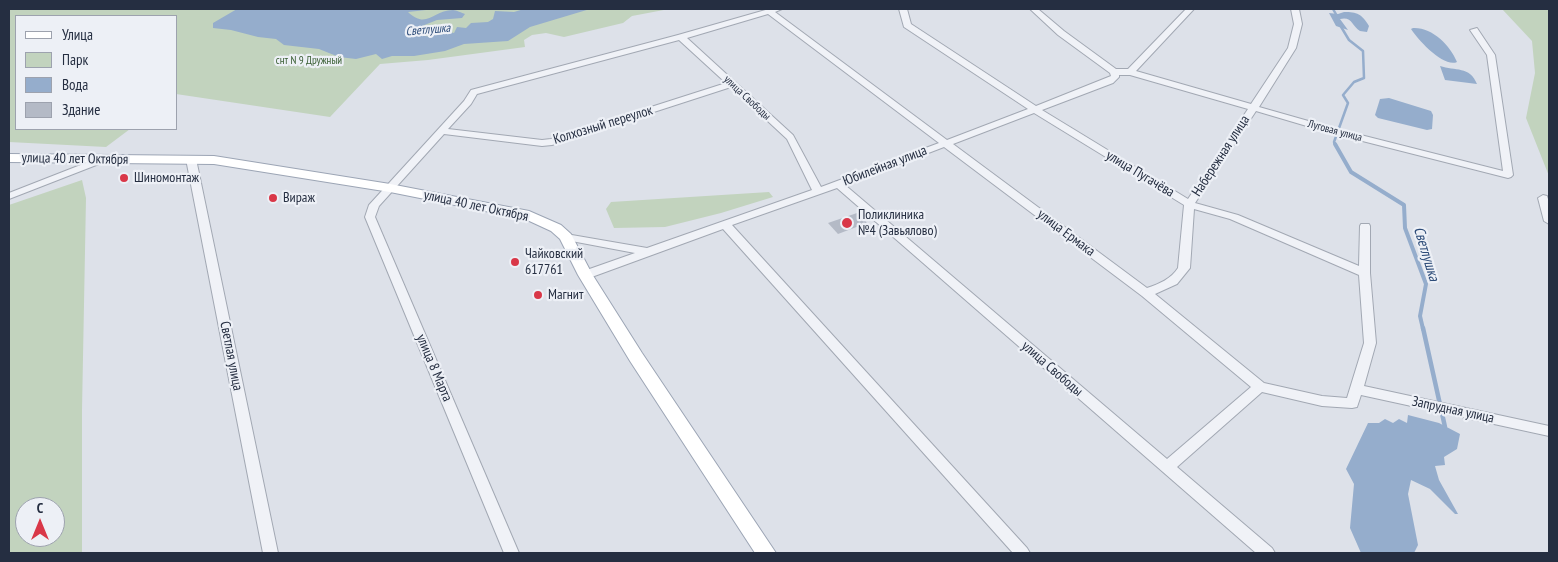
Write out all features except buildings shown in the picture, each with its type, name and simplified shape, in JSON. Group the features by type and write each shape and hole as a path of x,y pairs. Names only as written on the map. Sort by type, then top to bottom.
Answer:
{"main road":[{"name":"улица 40 лет Октября","path":"9,158 214,160 390,188 529,215 556,228 566,237 585,275 636,357 766,553"}],"street":[{"name":"улица Пугачёва","path":"903,9 907,25 1034,109 1189,204 1234,217 1364,273"},
{"path":"1034,9 1061,33 1114,72"},
{"path":"1130,72 1190,9"},
{"name":"Набережная улица","path":"1146,293 1167,285 1180,276 1184,268 1189,204 1214,169 1292,48 1298,24 1295,9"},
{"path":"390,188 468,102 474,92 681,37 774,10"},
{"name":"улица Ермака","path":"774,10 945,142 1146,293 1260,387"},
{"name":"Луговая улица","path":"1114,72 1130,72 1252,108 1508,176 1491,55 1474,30"},
{"name":"улица Свободы","path":"681,37 790,137 799,151 807,172 818,191"},
{"name":"Юбилейная улица","path":"585,275 838,184 1110,81 1115,77 1114,72"},
{"name":"Колхозный переулок","path":"441,130 542,143 552,142 732,84"},
{"name":"Светлая улица","path":"191,159 271,553"},
{"path":"9,196 100,160"},
{"name":"улица Свободы","path":"838,184 1267,553"},
{"name":"улица 8 Марта","path":"390,188 374,205 370,217 511,553"},
{"path":"1543,198 1549,221"},
{"path":"726,225 1022,553"},
{"path":"1167,467 1260,387 1322,400 1352,403 1370,343 1364,273 1365,226"},
{"name":"Юбилейная улица","path":"566,237 648,252"},
{"name":"Запрудная улица","path":"1356,390 1549,432"}],"green space":[{"name":"снт N 9 Дружный","path":"9,9 669,9 632,16 623,23 564,37 546,33 532,35 524,40 525,47 428,60 380,64 330,117 178,94 178,15 15,15 15,130 129,130 106,147 9,142"},
{"path":"1502,9 1549,9 1549,176 1526,118 1535,73 1532,41"},
{"path":"82,180 86,198 82,410 82,553 9,553 9,205"},
{"path":"769,192 773,197 665,227 614,228 606,209 611,202"}],"water":[{"path":"237,9 435,9 408,12 420,19 430,18 453,10 465,14 462,18 437,20 412,30 423,36 430,36 440,30 454,33 457,27 466,28 471,23 488,22 493,19 495,11 590,9 530,27 508,41 464,44 445,51 414,56 392,56 382,59 376,54 356,59 339,57 319,49 284,45 276,39 213,28 213,23"},
{"path":"1352,12 1361,16 1369,26 1367,32 1360,31 1344,18 1340,19 1348,30 1336,26 1329,13 1338,14"},
{"path":"1411,29 1427,30 1440,38 1450,49 1457,62 1445,61 1432,52 1414,34"},
{"path":"1440,66 1462,70 1470,74 1477,84 1445,80"},
{"path":"1389,98 1431,111 1433,115 1432,129 1427,130 1378,118 1375,115 1380,99"},
{"path":"1408,415 1439,423 1460,434 1457,449 1444,457 1445,465 1435,466 1439,480 1458,514 1455,514 1430,489 1411,480 1408,494 1418,545 1414,553 1361,553 1350,528 1354,484 1346,469 1368,423 1379,423 1385,419 1393,423 1399,419 1407,423"}],"waterway":[{"name":"Светлушка","path":"1333,9 1337,16"},
{"name":"Светлушка","path":"1336,145 1334,142 1348,103 1343,95 1354,82 1364,78 1363,51 1349,40 1340,25"},
{"name":"Светлушка","path":"1335,144 1351,172 1404,205 1405,228 1426,284 1420,316 1423,329"},
{"name":"Светлушка","path":"1423,328 1445,427 1443,427"}],"place":[{"name":"Шиномонтаж","path":"124,178"},
{"name":"Вираж","path":"273,198"},
{"name":"Поликлиника №4 (Завьялово)","path":"847,223"},
{"name":"Чайковский 617761","path":"515,262"},
{"name":"Магнит","path":"538,295"}]}
